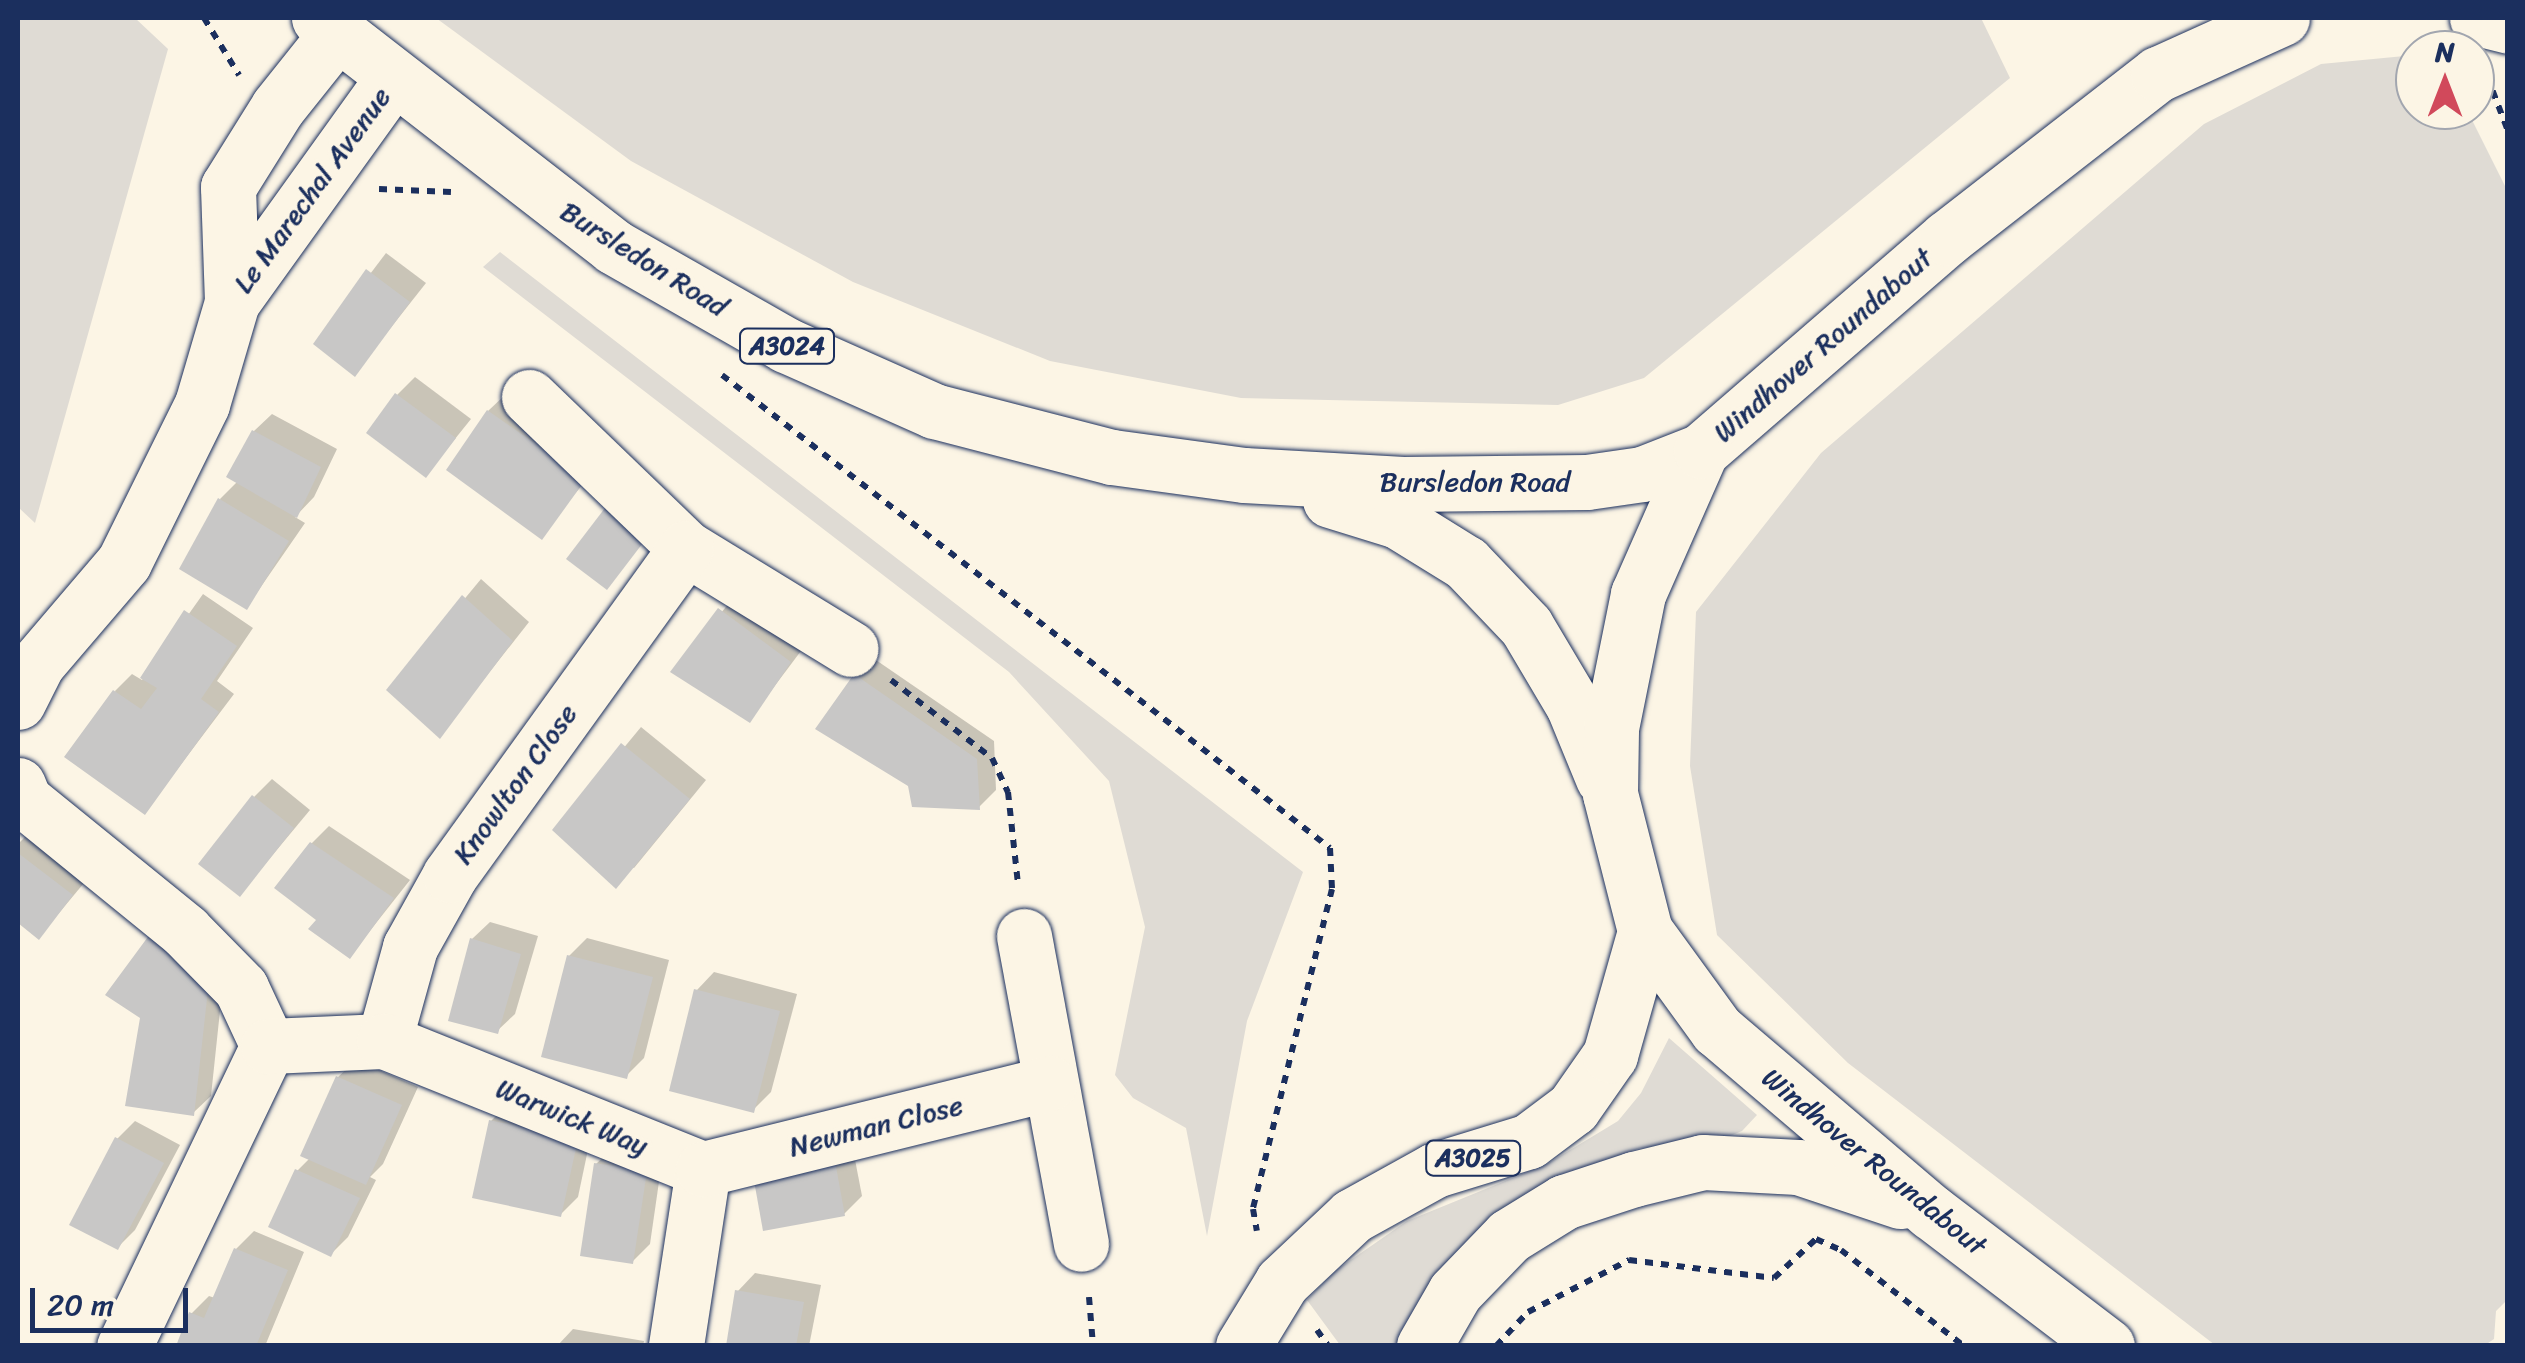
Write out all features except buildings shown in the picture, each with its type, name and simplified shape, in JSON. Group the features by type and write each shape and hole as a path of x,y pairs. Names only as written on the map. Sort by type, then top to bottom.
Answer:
{"main road":[{"path":"2158,74 2218,18"},
{"name":"Windhover Roundabout","path":"2107,1346 1931,1212 1717,1030 1644,931 1610,794 1611,728 1638,594 1702,451 1947,238 2158,74 2282,18"},
{"name":"Bursledon Road","path":"328,25 392,79 614,247 786,345 934,411 1112,457 1244,475 1403,484 1587,482 1642,474 1702,451"},
{"name":"Le Marechal Avenue","path":"18,702 36,664 124,562 202,404 232,302 228,186 328,25"},
{"name":"Le Marechal Avenue","path":"232,302 392,79"},
{"path":"529,397 686,548 850,649"},
{"name":"Bursledon Road","path":"1244,475 1398,520 1466,563 1526,626 1573,704 1610,794"},
{"name":"Knowlton Close","path":"384,1041 410,947 450,874 686,548"},
{"path":"18,786 24,800 186,931 241,988 268,1046 124,1346"},
{"name":"A3025","path":"1243,1346 1282,1282 1352,1216 1435,1170 1529,1140 1573,1108 1610,1055 1644,931"},
{"path":"1024,936 1084,1262"},
{"name":"Warwick Way","path":"268,1046 384,1041 703,1169"},
{"name":"Newman Close","path":"703,1169 1050,1083"},
{"path":"1424,1346 1455,1292 1510,1236 1564,1202 1634,1179 1703,1162 1798,1167 1931,1212"},
{"path":"676,1346 703,1169"}],"path":[{"path":"204,18 236,72"},
{"path":"2495,106 2508,130"},
{"path":"371,190 408,188 462,199"},
{"path":"714,369 1330,848 1332,890 1252,1208 1258,1242 1328,1346"},
{"path":"850,649 992,758 1008,792 1024,936"},
{"path":"1496,1346 1528,1312 1628,1260 1774,1278 1816,1239 1842,1250 1964,1346"},
{"path":"1084,1262 1093,1346"}],"shaded area":[{"path":"18,18 135,18 168,49 35,523 18,507"},
{"path":"436,18 1981,18 2010,78 1644,378 1558,405 1241,398 1050,361 853,282 631,161"},
{"path":"2395,57 2395,130 2477,130 2507,190 2507,1300 2496,1311 2494,1339 2485,1345 2215,1345 1848,1063 1717,935 1690,766 1696,612 1821,453 2204,124 2321,64"},
{"path":"500,252 1303,872 1247,1021 1207,1236 1186,1128 1133,1098 1115,1075 1145,927 1109,781 1009,672 483,267"},
{"path":"1669,1038 1757,1115 1742,1131 1713,1143 1640,1148 1587,1167 1403,1345 1340,1345 1307,1300 1335,1271 1407,1221 1547,1164 1618,1121 1641,1093"}]}
